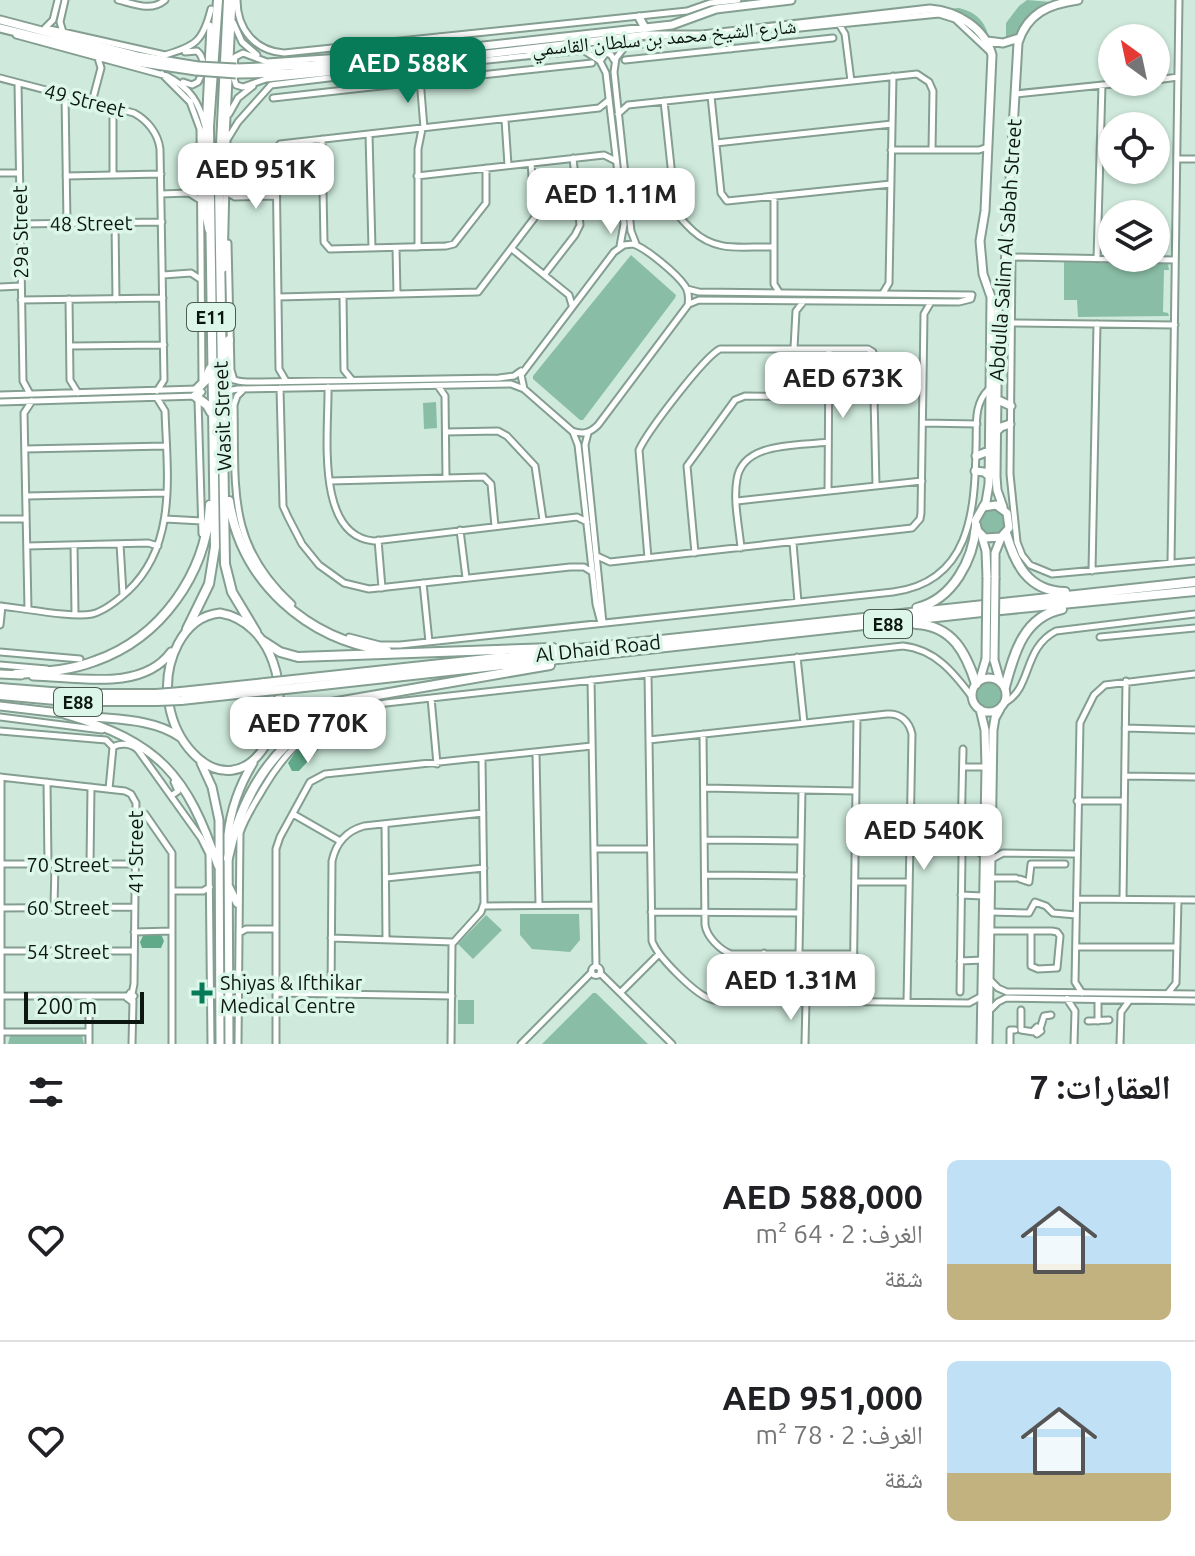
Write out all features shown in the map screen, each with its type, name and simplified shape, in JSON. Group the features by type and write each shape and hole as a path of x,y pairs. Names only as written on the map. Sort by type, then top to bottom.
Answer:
{"highway":[{"name":"Wasit Street","path":"218,0 209,127 209,231 216,362 222,399 227,578 238,604 256,632"},
{"name":"Wasit Street","path":"187,629 205,596 213,572 213,419 220,284 220,125 233,0"},
{"path":"213,419 207,405 195,391 205,381 229,340"},
{"path":"224,458 235,457"},
{"path":"201,466 215,465"},
{"path":"16,670 78,663 122,649 155,624 183,590 202,550 215,477"},
{"path":"224,485 233,523 247,557 262,581 281,602 302,619 338,639 363,647 407,654"},
{"path":"874,617 924,606 941,597 960,574 976,526"},
{"path":"1004,535 1019,568 1032,582 1050,590 1070,592 1134,585 1162,590"},
{"name":"Al Dhaid Road","path":"0,695 67,701 181,696 888,624 1162,590 1195,579"},
{"path":"1004,686 1024,633 1045,614 1126,602 1162,590"},
{"name":"Al Dhaid Road","path":"294,684 874,617 1162,590 1195,591"},
{"path":"888,624 923,625 949,635 966,657 977,683"},
{"path":"263,641 280,652 298,657 578,646 594,648"},
{"path":"274,728 288,716 305,708 565,662 582,656"},
{"name":"Al Dhaid Road","path":"0,688 156,698"},
{"path":"228,858 245,802 284,746 324,716 389,692"}],"main road":[{"name":"شارع الشيخ محمد بن سلطان القاسمي","path":"404,57 676,24 716,9 791,0"},
{"path":"987,41 1003,43 1019,38 1029,21 1040,11 1054,4 1078,0"},
{"name":"شارع الشيخ محمد بن سلطان القاسمي","path":"4,25 197,68 236,71 524,50 647,35 702,35 936,10 963,18 987,41"},
{"path":"637,17 645,28"},
{"path":"632,29 637,17"},
{"path":"440,38 468,47"},
{"name":"Abdulla Salim Al Sabah Street","path":"1004,509 996,484 999,302 1008,257 1019,38"},
{"name":"Abdulla Salim Al Sabah Street","path":"983,507 988,496 989,476 991,297 983,274 980,241 992,58 987,41"},
{"path":"524,50 544,54"},
{"path":"991,297 994,304 999,302"},
{"path":"996,399 1001,404 1011,406"},
{"path":"996,432 1010,424"},
{"path":"976,456 989,451"},
{"path":"975,471 989,476"},
{"path":"981,1044 989,978 991,878 984,838 985,730 980,709 972,697 990,659 991,578 995,553 1009,518 1004,509 996,505 983,507 977,515 976,526 986,551 991,578"},
{"path":"981,535 991,539 1004,535"},
{"path":"0,674 16,670 121,678 137,676 160,665 187,629 205,616 220,613 236,617 263,641 273,661 279,687 274,728 240,786 229,825 228,887 234,1043"},
{"path":"180,640 169,666 166,687 172,719 182,738 198,757 218,809 221,873 220,1044"},
{"path":"988,1044 982,996 983,896 991,845 993,725 1006,702 1004,686 990,659"},
{"path":"977,683 992,677 1004,686"},
{"path":"0,706 149,723 182,738"},
{"path":"980,709 990,712 1000,709"},
{"path":"64,714 110,729 147,750 168,769 197,810 221,873"},
{"path":"198,757 223,770 242,767 258,756"},
{"path":"984,838 988,837 991,845"},
{"path":"228,887 237,903"},
{"path":"211,947 220,935"},
{"path":"234,1043 237,1028"}],"street":[{"path":"44,28 53,20 58,0"},
{"path":"64,33 60,22 65,0"},
{"path":"118,0 153,9 163,6 167,0"},
{"path":"209,231 204,215 204,152 212,0"},
{"path":"220,284 225,260 226,127 233,0"},
{"path":"233,0 240,22 253,41 273,52 302,52 637,17 738,0"},
{"path":"686,0 687,11"},
{"path":"1171,563 1179,0"},
{"path":"165,55 188,48 199,39 206,29 211,9"},
{"path":"226,146 234,128 268,87 279,83 921,14 946,15 955,19 982,43 992,58"},
{"path":"232,15 237,34 246,47 272,61"},
{"path":"53,20 55,25 60,22"},
{"path":"845,34 851,22"},
{"path":"838,23 845,34 851,81"},
{"path":"4,25 44,28 165,55 192,50 199,52 203,61 200,80 189,84 164,72 109,61 18,36 4,25"},
{"path":"730,35 731,49"},
{"path":"625,60 833,38"},
{"path":"614,61 627,46"},
{"path":"216,362 235,381 254,382 499,378 514,376 522,370 620,246 627,225 614,114 605,70 600,61 582,50"},
{"path":"294,60 302,52"},
{"path":"240,53 272,61 404,57 332,73 261,80 243,87 233,80 234,61 240,53"},
{"path":"600,61 606,53 614,61 614,146 627,225 637,245 687,289 688,305"},
{"path":"92,102 101,68 98,58"},
{"path":"509,58 510,72"},
{"path":"101,68 109,61"},
{"path":"435,80 592,63"},
{"path":"420,79 428,66"},
{"path":"412,68 420,79 423,128 418,144 418,247"},
{"path":"145,69 177,81 192,94 205,126"},
{"path":"332,73 340,76"},
{"path":"162,74 183,93 195,111 200,129 203,374 195,391 199,405 202,550"},
{"path":"614,114 628,105 917,74 926,78 931,86 932,150"},
{"path":"340,76 342,90"},
{"path":"881,294 889,283 893,76"},
{"path":"1170,78 1178,77"},
{"name":"49 Street","path":"0,78 140,116 155,133 160,144 164,380 172,394"},
{"path":"226,127 231,108 238,98 251,88 276,79"},
{"name":"29a Street","path":"18,83 23,381"},
{"path":"273,98 408,83"},
{"path":"1015,94 1098,85"},
{"path":"65,95 67,223"},
{"path":"711,96 724,199 734,202 891,184"},
{"path":"1097,259 1102,96"},
{"path":"616,97 628,105"},
{"path":"599,108 609,100"},
{"path":"664,101 679,218 713,246 774,247"},
{"path":"113,107 113,175"},
{"path":"286,381 279,369 277,146 286,142 599,108 614,114"},
{"path":"505,120 508,165"},
{"path":"716,143 892,124"},
{"path":"369,135 372,248"},
{"path":"322,139 325,245 330,249 450,246 460,239 486,203 486,168"},
{"path":"604,155 614,146"},
{"path":"891,150 985,150"},
{"path":"200,160 204,152"},
{"path":"417,176 604,155 616,161"},
{"path":"544,275 580,225 573,158"},
{"path":"1177,159 1195,159"},
{"path":"278,297 475,293 481,290 536,213 531,163"},
{"path":"0,173 19,173"},
{"path":"66,176 161,174"},
{"path":"161,194 189,193 200,185"},
{"path":"225,192 235,197 276,196"},
{"path":"189,193 200,200"},
{"path":"225,206 235,197"},
{"path":"774,197 774,284 780,293"},
{"path":"225,206 228,218 229,340 231,373 235,381"},
{"path":"115,222 116,299"},
{"name":"48 Street","path":"20,224 162,222"},
{"path":"620,246 637,245"},
{"path":"396,248 397,294"},
{"path":"512,249 569,295 572,306"},
{"path":"1175,260 1008,257 1012,323 1010,483 1017,542 1030,565 1044,573 1195,561"},
{"path":"191,273 201,264"},
{"path":"163,275 191,273 201,279"},
{"path":"889,283 897,294"},
{"path":"765,293 774,284"},
{"path":"0,287 21,286"},
{"path":"594,556 585,508 583,456 588,433 598,425 688,305 696,300 959,302 971,299 972,295 712,292 687,289"},
{"path":"711,300 712,292"},
{"path":"569,295 580,295"},
{"path":"336,381 344,370 343,296"},
{"path":"21,300 163,298"},
{"path":"61,394 68,388 70,380 69,299"},
{"path":"786,300 795,316"},
{"path":"794,348 795,316 797,308 804,301"},
{"path":"917,302 924,314"},
{"path":"594,556 610,562 912,528 920,519 924,314 931,302"},
{"path":"1012,323 1175,325"},
{"path":"1092,571 1097,324"},
{"path":"70,346 164,345"},
{"path":"648,558 639,459 641,446 716,350 730,347 868,349 875,354 876,486"},
{"path":"828,491 829,349"},
{"path":"270,382 279,369"},
{"path":"344,370 352,380"},
{"path":"522,370 520,379 524,389"},
{"path":"485,385 499,382 499,378"},
{"path":"70,380 78,394"},
{"path":"157,394 164,380"},
{"path":"23,381 32,398"},
{"path":"0,402 14,398 23,381"},
{"path":"254,382 247,384 234,405 235,457 237,507 244,535 258,566 290,603 321,625 361,641 388,645 903,591 920,586 938,576 953,561 962,544 975,471 979,401 990,389"},
{"path":"222,399 232,390 246,389 452,385 514,385 524,389 572,431 583,456 602,623"},
{"path":"446,478 445,396 452,385"},
{"path":"437,386 445,396"},
{"path":"328,387 332,501 343,523 362,539 378,540 577,517 587,522"},
{"path":"280,388 283,506 294,531 312,558 335,578 361,588 382,588 570,567 596,571"},
{"path":"32,398 61,394 172,394 195,391"},
{"path":"0,395 32,398 157,394"},
{"path":"157,394 165,411"},
{"path":"0,625 1,606 75,614 97,612 123,595 137,581 158,546 165,519 165,411 172,394"},
{"path":"695,553 687,466 735,400 743,396 829,397"},
{"path":"14,398 24,413"},
{"path":"28,609 24,413 32,398"},
{"path":"923,423 977,424"},
{"path":"446,432 498,431 507,436 535,466 543,520"},
{"path":"572,431 588,433"},
{"path":"741,548 738,474 751,456 763,450 828,442"},
{"path":"25,449 166,446"},
{"path":"330,481 482,477 488,479 491,487 495,526"},
{"path":"737,501 922,481"},
{"path":"26,496 167,493"},
{"path":"577,517 585,508"},
{"path":"0,519 26,519"},
{"path":"165,519 202,521"},
{"path":"460,530 466,578"},
{"path":"378,540 382,588"},
{"path":"793,543 798,602"},
{"path":"120,544 123,595"},
{"path":"74,545 75,614"},
{"path":"27,546 158,546"},
{"path":"570,567 594,556"},
{"path":"596,571 610,562"},
{"path":"122,576 128,583 137,581"},
{"path":"423,583 429,642"},
{"path":"590,625 599,603"},
{"path":"599,603 614,622"},
{"path":"1006,702 1015,695 1035,649 1050,634 1069,627 1195,614"},
{"path":"1167,617 1168,631"},
{"path":"1123,622 1124,635"},
{"path":"1100,637 1195,628"},
{"path":"237,1028 238,847 242,826 274,769 289,750 318,727 352,711 386,703 893,647 914,647 935,656 972,697"},
{"path":"0,652 78,663"},
{"path":"0,665 16,670 19,654"},
{"path":"797,657 804,723"},
{"path":"648,674 652,941 659,954 704,998 971,1003 985,1011 1000,1000 1195,994"},
{"path":"1082,996 1075,982 1078,736 1083,716 1099,689 1108,683 1195,674"},
{"path":"521,1044 596,970 591,680"},
{"path":"1123,899 1126,681"},
{"path":"962,684 977,683"},
{"path":"1004,686 1015,689 1020,685"},
{"path":"431,698 437,764"},
{"path":"649,740 893,714 910,727 907,1002"},
{"path":"110,729 1,717 0,731 106,740 113,747"},
{"path":"853,1001 857,718"},
{"path":"31,734 32,722"},
{"path":"1125,728 1195,730"},
{"path":"703,734 706,931 727,953 854,954"},
{"path":"113,747 120,744 137,749 206,846 211,886 211,1044"},
{"path":"276,1044 277,861 282,834 314,780 330,775 592,746"},
{"path":"109,789 113,747"},
{"path":"961,837 963,749"},
{"path":"536,753 539,905"},
{"path":"451,1044 453,942 484,906 482,759"},
{"path":"963,767 986,767"},
{"path":"168,769 178,789 171,796"},
{"path":"1125,776 1195,777"},
{"path":"1,777 1,1044"},
{"name":"41 Street","path":"1,777 109,789 131,794 135,799 134,984 130,998 132,1044"},
{"path":"47,782 54,907"},
{"path":"90,864 91,787"},
{"path":"704,788 856,791"},
{"path":"799,953 802,790"},
{"path":"1077,801 1124,801"},
{"path":"135,810 145,814 170,849 172,1044"},
{"path":"331,994 332,861 340,841 358,827 483,813"},
{"path":"293,814 340,841"},
{"path":"962,822 985,822"},
{"path":"385,824 386,940"},
{"path":"972,848 984,838"},
{"path":"705,840 801,841"},
{"path":"991,845 1003,853"},
{"path":"910,847 972,848 988,858 1003,853 1077,854"},
{"path":"594,849 650,849"},
{"path":"960,992 962,856"},
{"name":"70 Street","path":"1,864 135,864"},
{"path":"991,878 1029,882 1030,866 1033,864 1065,864"},
{"path":"386,878 484,868"},
{"path":"705,875 801,876"},
{"path":"855,882 909,882"},
{"path":"172,891 203,891 211,886"},
{"path":"203,891 211,896"},
{"path":"961,895 983,896"},
{"path":"1077,899 1195,900"},
{"path":"1178,900 1176,983 1184,994"},
{"path":"990,912 1029,913 1035,902 1054,913 1076,915"},
{"path":"484,906 595,905"},
{"name":"60 Street","path":"1,908 134,907"},
{"path":"651,912 800,913"},
{"path":"238,923 246,929"},
{"path":"238,934 246,929 276,929"},
{"path":"134,932 172,931"},
{"path":"990,931 1031,931 1055,931 1059,934 1060,963 1057,968 1038,969 1031,966 1031,931"},
{"path":"331,938 453,942"},
{"path":"1076,947 1177,947"},
{"name":"54 Street","path":"1,951 134,951"},
{"path":"763,1000 764,953"},
{"path":"621,992 659,954"},
{"path":"960,961 983,960"},
{"path":"596,970 672,1044"},
{"path":"989,978 1002,991 1064,992 1098,1000 1195,1001"},
{"path":"1064,992 1075,982"},
{"path":"1167,994 1176,983"},
{"path":"1000,1000 998,995 1002,991"},
{"path":"277,993 452,996"},
{"path":"1,996 130,998"},
{"path":"89,996 89,1044"},
{"path":"971,1003 982,996"},
{"path":"1074,1044 1075,1011 1082,996"},
{"path":"1067,999 1075,1011"},
{"path":"1098,1000 1098,1021"},
{"path":"1113,1000 1121,1012"},
{"path":"805,1044 806,1001"},
{"path":"1120,1044 1121,1012 1129,1001"},
{"path":"1018,1030 1021,1010"},
{"path":"1010,1044 1010,1031 1037,1031 1044,1016 1051,1015"},
{"path":"1088,1021 1109,1020"},
{"path":"1,1032 89,1032"}],"shaded area":[{"path":"1027,0 1051,2 1030,19 1014,40 1006,41 1006,23"},
{"path":"959,8 980,19 990,42 945,9"},
{"path":"631,255 676,295 580,420 533,376"},
{"path":"1064,262 1098,262 1098,272 1164,272 1163,312 1169,316 1078,317 1077,300 1064,300"},
{"path":"436,402 437,428 424,429 423,403"},
{"path":"992,507 1002,511 1006,521 1002,531 992,535 982,531 978,521 982,511"},
{"path":"989,680 999,684 1003,694 999,704 989,708 979,704 975,694 979,684"},
{"path":"319,732 327,737 326,741 299,771 292,771 288,763 296,751"},
{"path":"520,914 579,914 580,940 570,952 532,949 520,935"},
{"path":"486,915 502,930 473,959 458,944"},
{"path":"161,934 164,941 161,948 142,948 140,942 143,936"},
{"path":"596,993 648,1044 542,1044"},
{"path":"458,1000 474,1000 474,1024 458,1024"},
{"path":"10,1036 82,1036 84,1044 8,1044"}],"place":[{"name":"Shiyas & Ifthikar Medical Centre","path":"202,993"}]}
